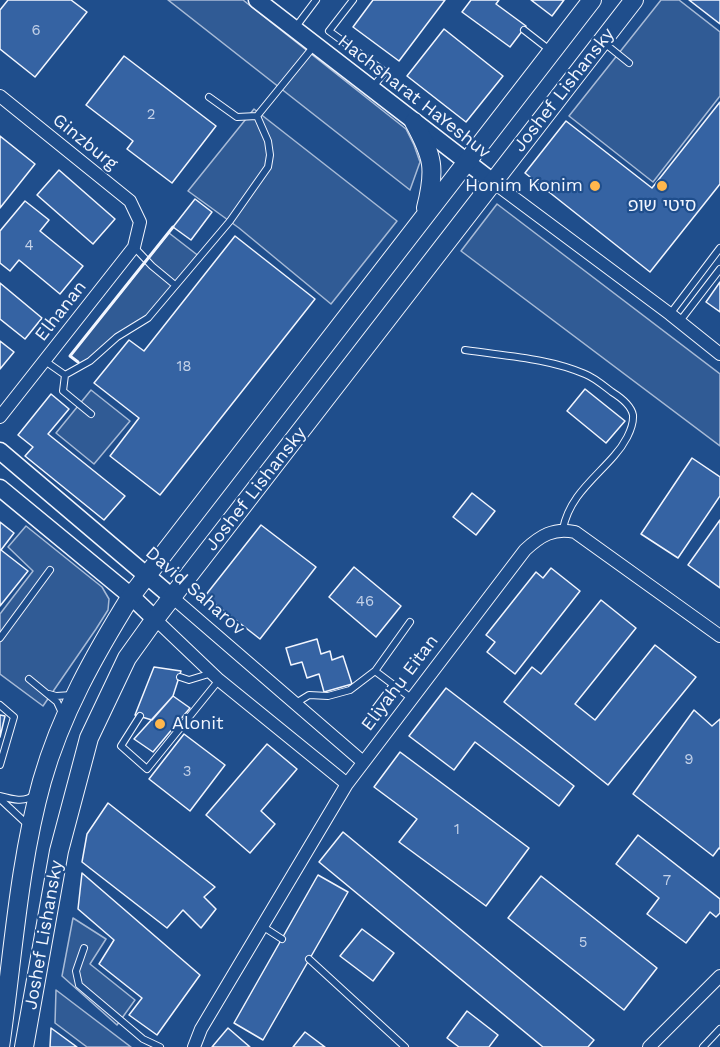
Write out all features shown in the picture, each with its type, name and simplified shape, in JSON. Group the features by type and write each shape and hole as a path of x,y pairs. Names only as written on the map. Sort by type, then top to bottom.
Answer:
{"main road":[{"name":"Joshef Lishansky","path":"0,1047 3,1007 30,827 65,719 95,655 131,596 592,0"},
{"name":"Joshef Lishansky","path":"24,1047 59,851 86,748 107,697 127,658 155,618 500,188 504,167 634,0"},
{"path":"414,122 429,150 432,165 433,176 424,215"}],"street":[{"name":"Hachsharat HaYeshuv","path":"258,0 466,162 720,354"},
{"name":"Ginzburg","path":"0,96 130,201 140,222"},
{"name":"Elhanan","path":"0,417 134,247 140,222"},
{"name":"David Saharov","path":"0,451 363,762"},
{"path":"0,488 131,596 216,676 347,784"},
{"name":"Eliyahu Eitan","path":"194,1047 201,1029 347,784 525,550 538,538 552,531 563,529"},
{"path":"563,529 575,532 720,636"},
{"path":"649,1047 720,976"}],"lane":[{"path":"295,29 316,0"},
{"path":"353,0 329,31 385,72 372,88"},
{"path":"524,30 551,51"},
{"path":"602,41 629,63"},
{"path":"209,97 237,117 257,116 315,45"},
{"path":"65,375 78,369 117,337 148,318 231,221 268,167 270,155 268,141 257,116"},
{"path":"134,247 175,285"},
{"path":"675,318 720,248"},
{"path":"675,318 720,269"},
{"path":"465,350 549,362 587,375 619,396 630,408 633,416 630,432 615,455 584,487 566,517 563,529"},
{"path":"44,361 65,375"},
{"path":"65,375 63,391 91,414"},
{"path":"0,638 50,570"},
{"path":"296,704 309,695 328,696 350,690 375,671 410,622"},
{"path":"375,671 411,698"},
{"path":"180,676 189,680 216,676"},
{"path":"140,716 121,746 147,769 216,676"},
{"path":"29,679 57,702 65,719"},
{"path":"366,721 393,685"},
{"path":"46,692 56,696 75,695"},
{"path":"0,705 14,717 0,765"},
{"path":"0,798 30,799 40,791"},
{"path":"0,798 30,827"},
{"path":"262,926 282,939"},
{"path":"84,948 76,971 79,985 143,1039 160,1047"},
{"path":"309,958 405,1047"},
{"path":"703,1047 720,1029"}],"shaded area":[{"path":"168,0 243,0 406,129 420,162 410,190"},
{"path":"661,0 679,0 720,32 720,96 653,182 569,116"},
{"path":"254,109 397,221 331,304 239,228 188,191"},
{"path":"497,204 720,374 720,446 461,251"},
{"path":"169,233 200,257 148,318 83,366 70,356"},
{"path":"91,390 130,421 94,464 56,433"},
{"path":"26,526 102,587 109,599 108,610 43,706 0,674 0,614 33,571 8,547"},
{"path":"73,918 106,939 90,964 135,1000 117,1025 62,976"},
{"path":"56,990 131,1047 87,1047 55,1023"}],"building":[{"path":"8,0 71,0 87,12 35,77 0,49 0,10"},
{"path":"373,0 445,0 399,61 353,27"},
{"path":"471,0 499,0 496,4 526,26 510,47 462,12"},
{"path":"531,0 564,0 552,16"},
{"path":"689,0 720,0 720,24"},
{"path":"444,29 503,76 466,122 407,76"},
{"path":"124,56 216,126 172,183 127,149 133,141 86,105"},
{"name":"Honim Konim","path":"720,102 720,184 650,272 525,173 566,121 652,188"},
{"path":"0,136 35,164 0,208"},
{"path":"59,170 115,219 93,244 37,195"},
{"path":"195,199 212,212 191,240 173,227"},
{"path":"25,201 49,220 40,231 83,266 60,294 19,260 10,271 0,263 0,231"},
{"path":"235,236 315,299 160,495 110,456 139,418 94,383 129,340 144,351"},
{"path":"720,282 720,312 706,302"},
{"path":"0,283 42,318 25,339 0,319"},
{"path":"0,341 14,352 0,369"},
{"path":"585,389 625,421 606,443 567,411"},
{"path":"51,394 69,409 48,434 125,496 104,520 25,456 33,447 18,435"},
{"path":"692,458 720,477 720,496 678,558 641,534"},
{"path":"472,493 495,511 476,535 453,517"},
{"path":"720,520 720,588 688,565"},
{"path":"0,522 14,533 1,550 28,571 0,606"},
{"path":"261,525 316,567 260,639 205,596"},
{"path":"354,567 401,606 376,637 329,597"},
{"path":"551,568 580,591 515,674 487,652 495,642 486,635 536,572 543,578"},
{"path":"601,600 636,628 575,704 595,720 655,645 696,677 608,785 504,702 532,667 541,674"},
{"path":"317,639 321,654 330,651 332,660 343,656 352,684 324,692 319,674 307,678 302,662 291,665 286,648"},
{"path":"154,667 181,671 173,696 152,720 135,715"},
{"path":"446,688 574,786 559,806 475,742 454,770 409,736"},
{"path":"173,696 190,708 153,752 134,739"},
{"path":"694,710 712,726 720,719 720,849 713,856 633,794"},
{"path":"0,715 5,716 0,737"},
{"path":"184,734 225,765 190,811 149,779"},
{"path":"267,744 297,769 261,811 275,824 250,853 206,815"},
{"path":"400,752 529,848 486,906 399,842 417,819 374,787"},
{"path":"108,803 215,887 204,897 216,909 201,928 183,910 167,928 82,862 87,834"},
{"path":"343,832 594,1040 588,1047 543,1047 319,862"},
{"path":"638,835 720,899 720,913 716,917 710,912 686,943 647,914 659,898 616,864"},
{"path":"82,873 200,975 157,1035 129,1015 142,998 99,964 114,940 78,909"},
{"path":"318,875 348,892 263,1040 234,1023"},
{"path":"541,876 657,968 624,1010 508,918"},
{"path":"362,929 394,953 373,981 340,956"},
{"path":"467,1011 498,1035 489,1047 459,1047 447,1038"},
{"path":"51,1028 77,1047 50,1047"},
{"path":"228,1028 250,1047 212,1047"},
{"path":"305,1032 325,1047 293,1047"}],"wall":[{"path":"78,362 70,356 173,227"}],"place":[{"name":"Honim Konim","path":"595,186"},
{"name":"סיטי שופ","path":"662,186"},
{"name":"Alonit","path":"160,724"}]}
